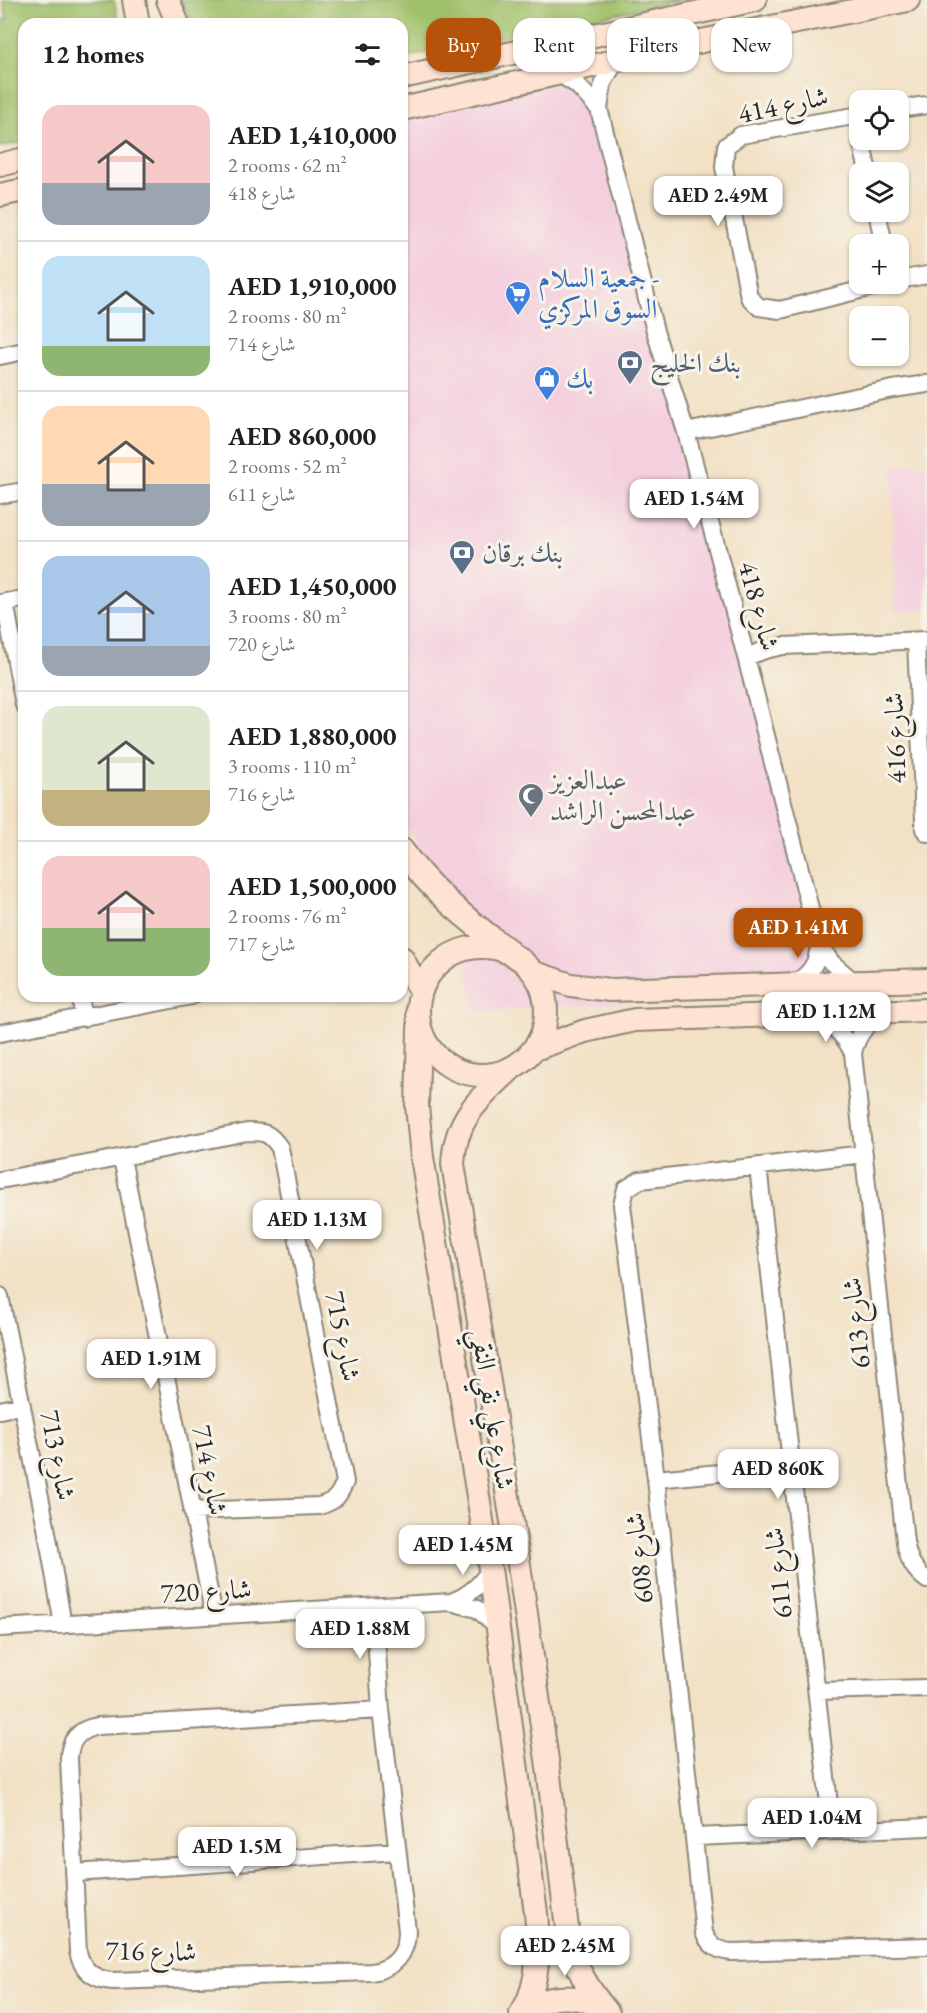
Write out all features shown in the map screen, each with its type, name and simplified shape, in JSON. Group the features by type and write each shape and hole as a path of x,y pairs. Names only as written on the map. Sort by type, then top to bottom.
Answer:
{"street":[{"path":"134,0 137,18"},
{"path":"168,0 176,18"},
{"path":"408,76 755,0"},
{"path":"699,42 907,0"},
{"path":"408,108 607,62"},
{"name":"شارع 418","path":"609,72 603,83 599,109 655,331 686,432 746,657 819,944 831,962 855,982"},
{"name":"شارع 418","path":"558,73 577,85 599,109"},
{"path":"909,108 927,105"},
{"name":"شارع 414","path":"849,117 741,135 726,146 724,168 749,297 759,307 780,310 849,293"},
{"path":"0,165 18,160"},
{"path":"0,195 18,191"},
{"path":"909,278 927,276"},
{"path":"0,356 18,352"},
{"path":"686,432 927,384"},
{"path":"0,495 18,491"},
{"path":"18,599 3,603 18,676"},
{"name":"شارع 416","path":"746,657 783,646 921,640 924,829 927,832"},
{"path":"408,858 441,895 527,966 544,991 547,1011 544,1031 535,1049 524,1061 511,1069 493,1075 474,1076 456,1071 440,1061 433,1053 419,1029 417,1010 420,991 430,973 444,959 462,950 482,947 502,950 527,966 572,985 610,990 927,980"},
{"path":"791,985 810,972 818,958 819,944"},
{"path":"408,969 420,991"},
{"path":"81,1002 84,1018"},
{"path":"0,1033 163,1002"},
{"path":"535,1049 585,1031 635,1020 927,1010"},
{"path":"853,1053 864,1028 885,1011"},
{"name":"شارع 613","path":"818,1015 827,1020 842,1035 853,1053 906,1551 914,1567 927,1580"},
{"name":"شارع علي نقي النقي","path":"419,1029 416,1080 421,1149 490,1569 537,1932 535,1979 529,2001 522,2012"},
{"name":"شارع علي نقي النقي","path":"511,1069 486,1092 468,1113 456,1137 453,1164 518,1558 548,1767 568,1937 572,1954 586,1985 608,2013"},
{"name":"شارع 715","path":"0,1180 247,1132 263,1132 272,1136 280,1148 345,1482 338,1497 330,1503 319,1506 192,1510"},
{"name":"شارع 608","path":"864,1154 640,1180 630,1185 623,1194 623,1211 656,1479 704,1933 707,1940 724,1952 927,1947"},
{"name":"شارع 714","path":"122,1158 214,1616"},
{"name":"شارع 611","path":"758,1166 832,1831"},
{"name":"شارع 713","path":"0,1296 63,1625"},
{"path":"0,1410 22,1405"},
{"path":"656,1479 792,1466"},
{"name":"شارع 720","path":"451,1602 473,1590 486,1577 490,1569"},
{"name":"شارع 720","path":"0,1628 451,1602 477,1609 498,1627"},
{"name":"شارع 716","path":"374,1608 381,1710 407,1931 403,1953 393,1965 371,1972 124,1981 99,1979 87,1971 80,1959 69,1752 74,1739 84,1730 98,1726 381,1710"},
{"path":"817,1691 927,1688"},
{"path":"695,1838 927,1827"},
{"path":"74,1873 397,1851"},
{"path":"522,2012 540,2002 560,1997 582,1999 608,2013"}],"shaded area":[{"path":"563,83 590,106 598,141 665,363 819,944 800,981 659,1001 475,1012 454,903 408,829 408,116"},
{"path":"892,465 927,465 927,610 895,611"}],"green space":[{"path":"3,0 114,0 118,18 18,18 18,143 0,147 0,21 7,19"},
{"path":"180,0 682,0 595,18 513,18 513,35 501,37 501,18 426,18 426,53 408,57 408,18 190,18"}],"place":[{"name":"جمعية السلام - السوق المركزي","path":"518,317"},
{"name":"بنك الخليج","path":"630,386"},
{"name":"بك","path":"547,402"},
{"name":"بنك برقان","path":"462,576"},
{"name":"عبدالعزيز عبدالمحسن الراشد","path":"531,819"}]}
